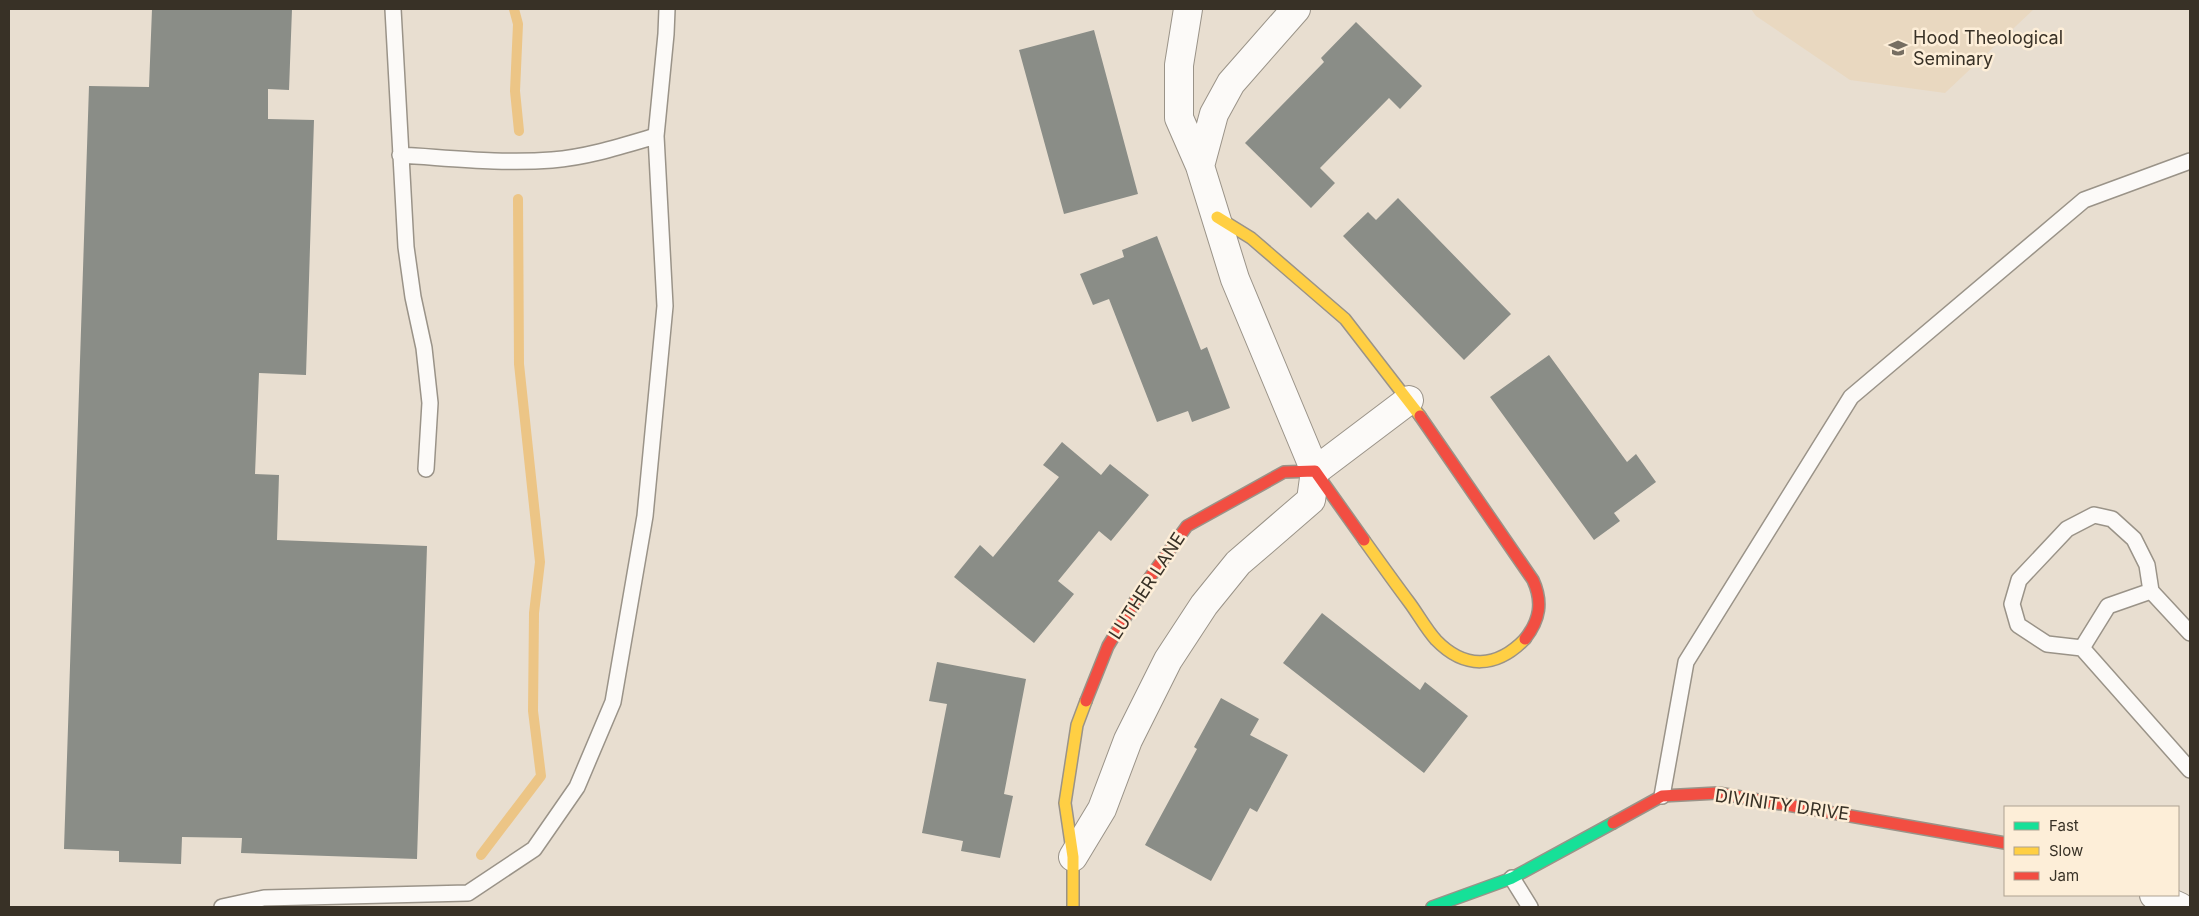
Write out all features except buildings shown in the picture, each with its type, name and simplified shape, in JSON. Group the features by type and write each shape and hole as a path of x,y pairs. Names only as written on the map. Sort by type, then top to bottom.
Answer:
{"street":[{"path":"1188,9 1179,65 1179,118 1200,166 1235,278 1315,471 1436,640 1453,653 1469,661 1494,660 1519,646 1530,634 1538,620 1540,602 1534,581 1409,400 1345,319 1251,238 1217,216"},
{"path":"1200,166 1214,114 1231,83 1296,9"},
{"path":"1073,857 1102,809 1128,740 1173,652 1204,605 1238,563 1311,500 1315,471 1409,400"},
{"name":"LUTHER LANE","path":"1073,907 1073,857 1065,803 1077,725 1108,646 1148,580 1187,526 1284,472 1315,471"},
{"name":"DIVINITY DRIVE","path":"1432,907 1512,878 1662,796 1718,793 2004,843"},
{"path":"2156,896 2180,907"}],"lane":[{"path":"392,9 406,247 413,297 424,348 430,403 426,469"},
{"path":"222,907 264,898 384,901 468,893 534,849 577,786 613,702 645,516 665,306 656,136 666,34 666,9"},
{"path":"400,155 488,161 552,160 598,153 656,136"},
{"path":"1662,796 1686,662 1850,397 2084,200 2190,161"},
{"path":"2190,633 2151,591 2147,565 2134,539 2112,519 2094,516 2067,529 2019,580 2012,604 2018,625 2047,644 2082,648 2190,770"},
{"path":"2082,648 2108,606 2151,591"},
{"path":"1512,878 1530,907"}],"shaded area":[{"name":"Hood Theological Seminary","path":"1751,9 2034,9 1945,93 1850,80 1756,16"}],"waterway":[{"path":"514,9 518,24 515,91 519,131"},
{"path":"481,855 541,776 533,711 534,613 540,562 519,364 518,199"}],"traffic: fast":[{"path":"1432,907 1512,878 1613,823"}],"traffic: slow":[{"path":"1217,217 1251,238 1345,319 1420,416"},
{"path":"1364,540 1436,640 1458,657 1481,662 1492,660 1503,656 1525,639"},
{"path":"1073,907 1073,857 1065,803 1077,725 1086,701"}],"traffic: jam":[{"path":"1420,416 1533,580 1538,596 1538,611 1534,625 1525,639"},
{"path":"1086,701 1108,646 1148,580 1187,526 1284,472 1315,471 1364,540"},
{"path":"1613,823 1662,796 1718,793 2004,843"}],"place":[{"name":"Hood Theological Seminary","path":"1898,48"}]}
